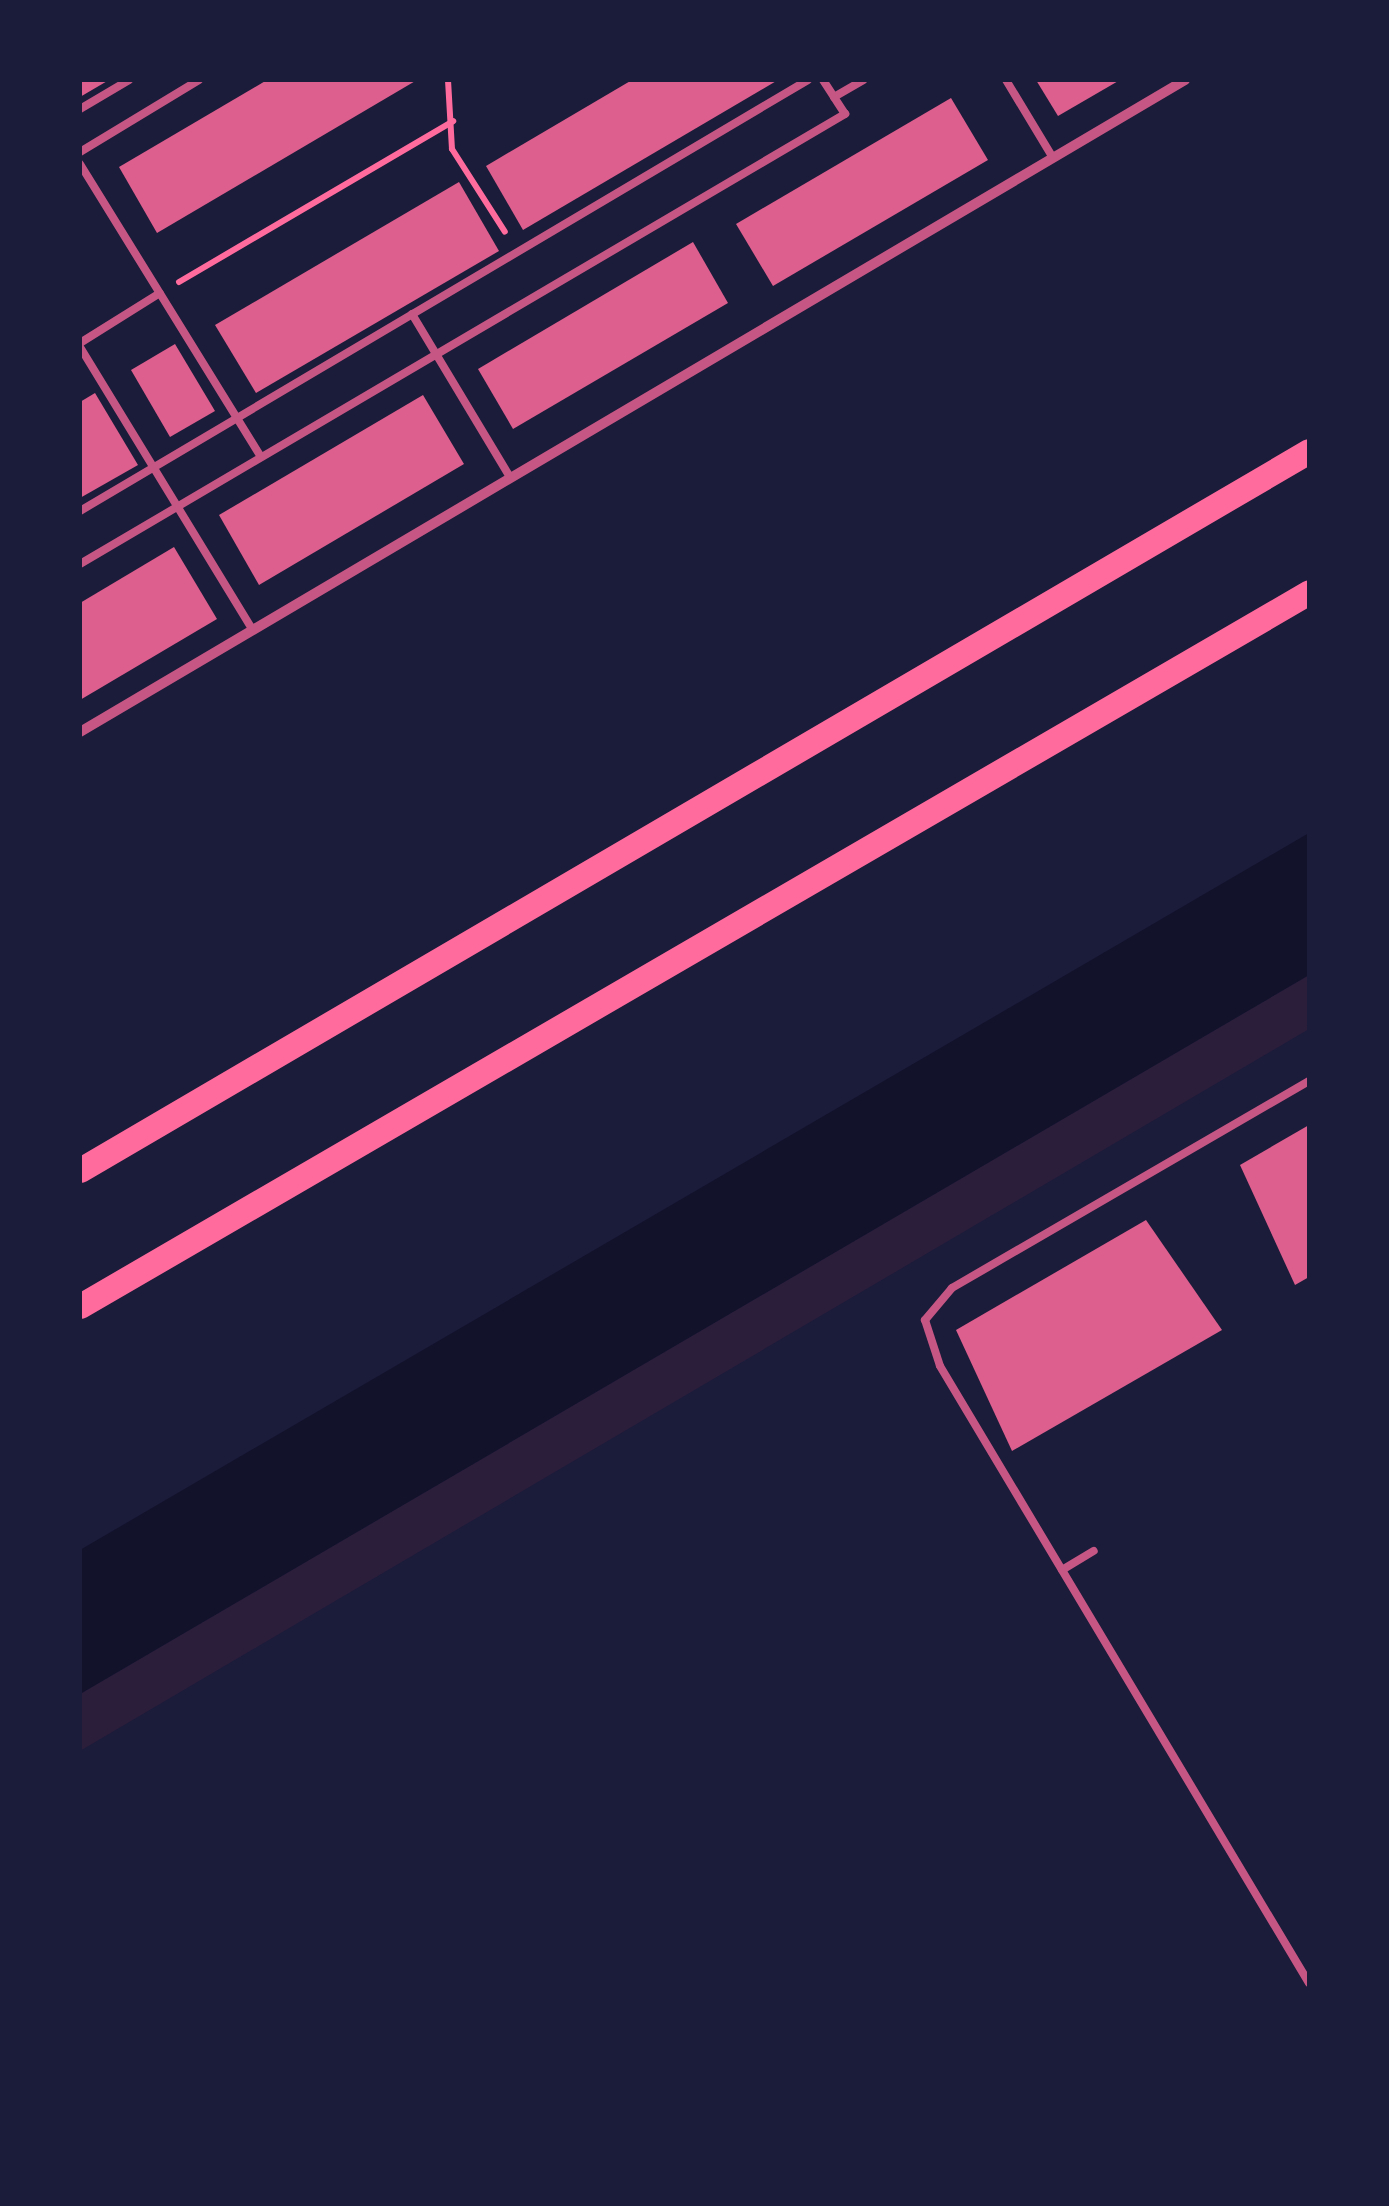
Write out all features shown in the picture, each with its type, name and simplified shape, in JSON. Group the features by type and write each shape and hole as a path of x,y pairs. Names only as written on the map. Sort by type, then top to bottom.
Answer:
{"main road":[{"path":"80,1170 1309,451"},
{"path":"80,1306 1309,592"}],"street":[{"path":"80,732 1186,80"}],"lane":[{"path":"80,109 129,80"},
{"path":"80,152 199,80"},
{"path":"80,510 808,80"},
{"path":"80,564 846,114 823,80"},
{"path":"834,98 864,80"},
{"path":"1006,80 1053,158"},
{"path":"80,164 262,457"},
{"path":"160,293 80,345 253,630"},
{"path":"412,314 510,478"},
{"path":"1309,1081 933,1303 925,1320 940,1366 1309,1982"},
{"path":"1062,1570 1094,1551"}],"path":[{"path":"448,80 452,149 518,252"},
{"path":"160,293 453,121"}],"shaded area":[{"path":"1309,833 1309,975 80,1694 80,1550"},
{"path":"1309,975 1309,1029 80,1751 80,1694"}],"building":[{"path":"80,80 109,80 80,97"},
{"path":"267,80 417,80 157,233 119,167"},
{"path":"632,80 778,80 523,230 486,166"},
{"path":"1036,80 1120,80 1058,116"},
{"path":"951,98 988,160 773,286 736,224"},
{"path":"459,182 499,251 256,393 215,325"},
{"path":"693,242 728,303 513,429 478,369"},
{"path":"175,344 215,411 170,437 131,370"},
{"path":"95,393 138,465 80,498 80,402"},
{"path":"423,395 464,464 259,585 219,515"},
{"path":"174,547 217,619 80,700 80,603"},
{"path":"1309,1125 1309,1277 1295,1285 1240,1165"},
{"path":"1146,1220 1222,1330 1012,1451 956,1330"}]}
